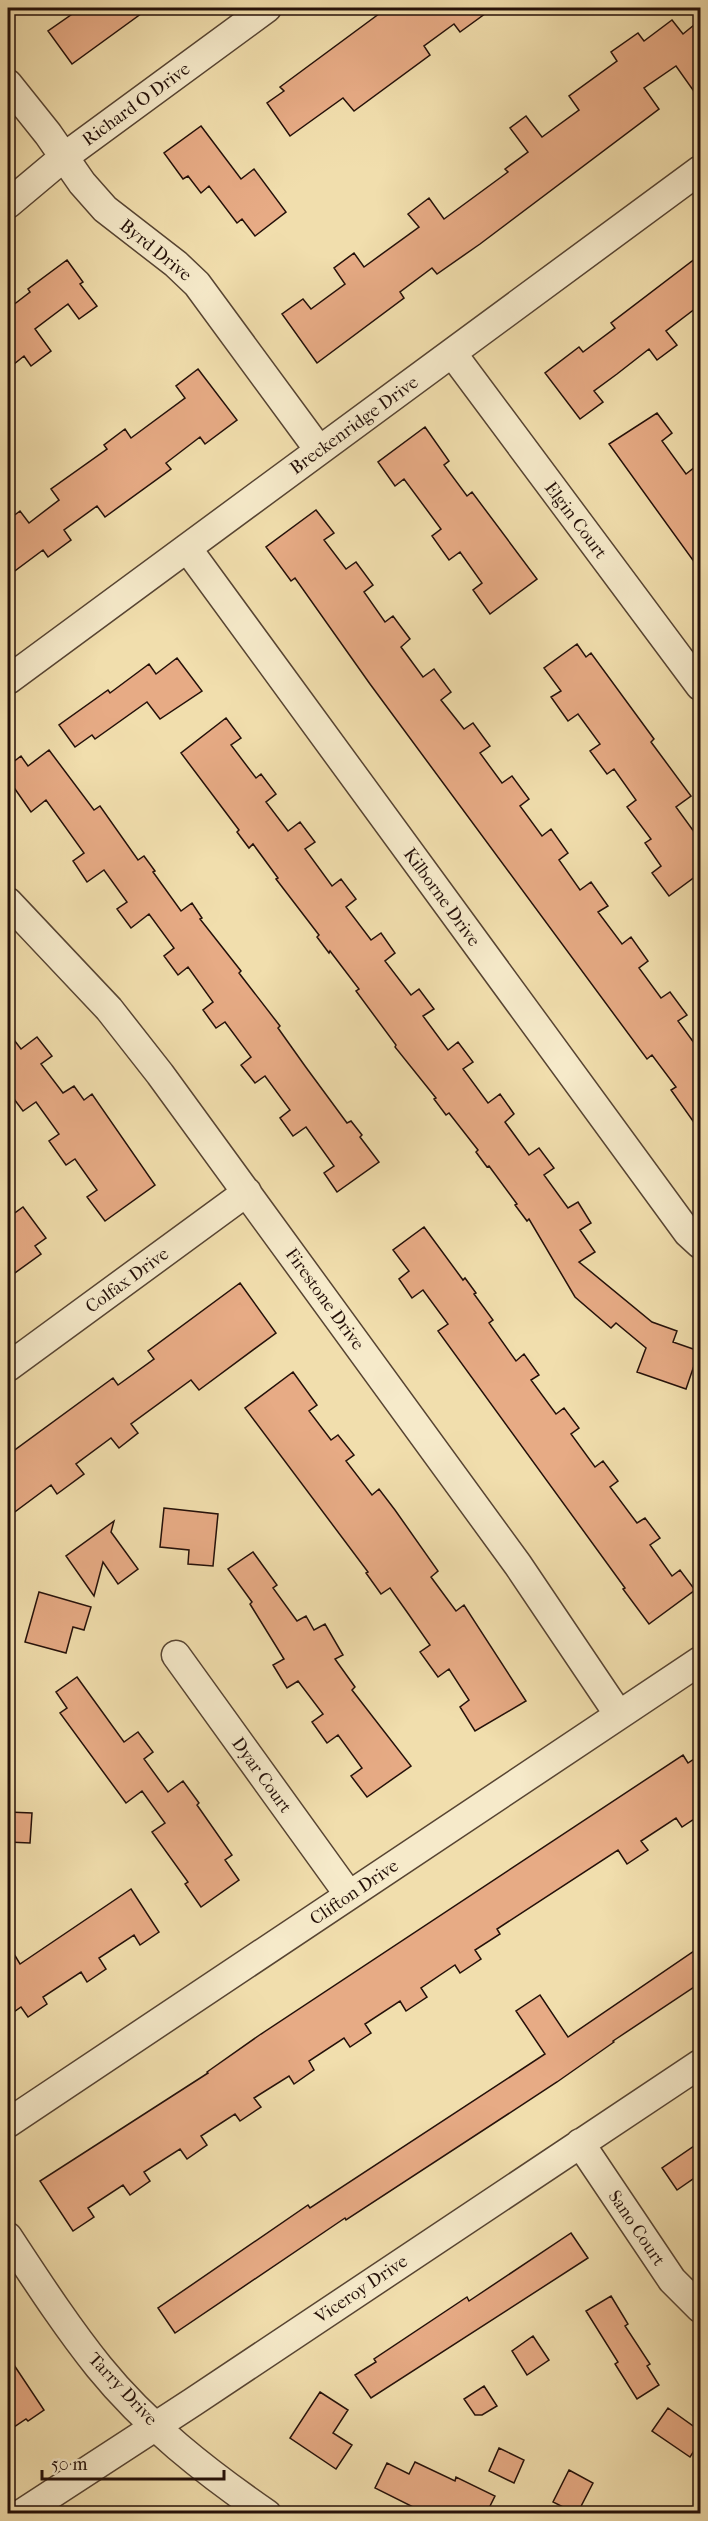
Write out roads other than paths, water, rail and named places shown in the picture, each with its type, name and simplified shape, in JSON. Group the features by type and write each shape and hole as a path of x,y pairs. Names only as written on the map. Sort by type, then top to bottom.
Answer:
{"street":[{"name":"Richard O Drive","path":"8,204 64,157 267,8"},
{"name":"Byrd Drive","path":"8,84 48,134 82,183 105,209 176,264 197,284 320,450"},
{"name":"Breckenridge Drive","path":"8,680 700,171"},
{"name":"Elgin Court","path":"452,353 700,686"},
{"name":"Kilborne Drive","path":"187,548 688,1233 700,1244"},
{"name":"Firestone Drive","path":"8,902 127,1031 248,1192 518,1565 619,1715"},
{"name":"Colfax Drive","path":"8,1367 248,1192"},
{"name":"Dyar Court","path":"176,1655 349,1895"},
{"name":"Clifton Drive","path":"8,2123 700,1661"},
{"name":"Viceroy Drive","path":"21,2514 700,2064"},
{"name":"Sano Court","path":"580,2143 672,2280 700,2308"},
{"name":"Tarry Drive","path":"8,2237 71,2330 132,2404 207,2470 267,2514"}]}
